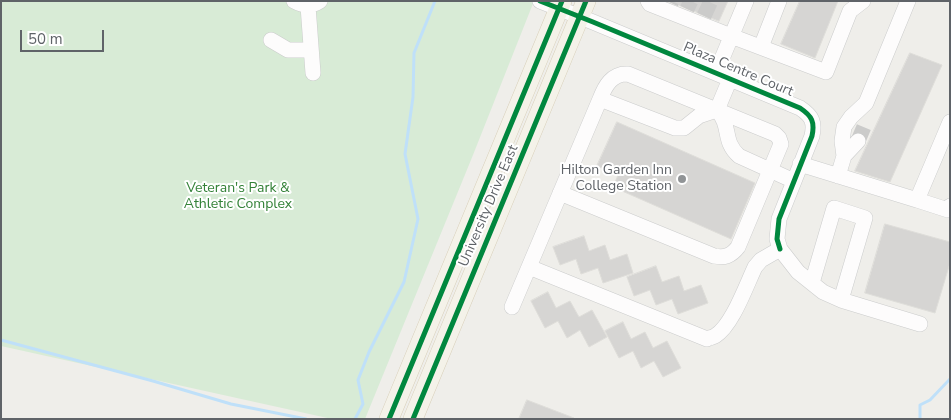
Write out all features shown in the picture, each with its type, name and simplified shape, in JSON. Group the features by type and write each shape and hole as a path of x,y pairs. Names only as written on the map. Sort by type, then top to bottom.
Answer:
{"main road":[{"name":"University Drive East","path":"389,419 561,5"},
{"name":"University Drive East","path":"413,419 583,9"}],"street":[{"name":"Plaza Centre Court","path":"540,1 583,9 730,79 808,113 814,127 779,219 777,239 780,249"},
{"path":"648,1 650,4 669,7 703,20 731,36 826,72 850,12 863,1"},
{"path":"716,72 746,1"},
{"path":"761,48 779,1"},
{"path":"866,122 866,103 908,1"},
{"path":"307,3 313,73"},
{"path":"270,40 288,50 311,50"},
{"path":"512,307 560,193 605,87 615,76 621,73 628,74 717,110 775,134 781,144 738,247 729,256 714,256 560,193"},
{"path":"600,99 675,128 684,128 699,116 717,110 730,79"},
{"path":"838,176 844,156 842,141 844,127 851,117 866,103"},
{"path":"717,110 726,125 729,144 732,150 739,156 794,181"},
{"path":"916,200 950,122"},
{"path":"844,156 858,141"},
{"path":"800,164 948,210 950,206"},
{"path":"812,283 834,208 864,218 841,300"},
{"path":"529,267 707,339 718,333 730,320 755,267 761,260 780,249 798,272 823,292 841,300 920,324"}],"green space":[{"name":"Veteran's Park & Athletic Complex","path":"1,1 534,1 365,419 332,419 1,346"}],"building":[{"path":"669,1 728,1 719,21"},
{"path":"800,1 838,1 815,58 781,44"},
{"path":"910,53 942,65 890,182 855,171"},
{"name":"Hilton Garden Inn College Station","path":"617,122 755,183 731,239 613,187 618,175 597,166"},
{"path":"885,224 950,242 950,263 935,313 865,293"},
{"path":"584,236 589,251 605,245 610,260 627,254 633,273 603,283 598,268 581,274 576,259 560,265 553,247"},
{"path":"656,266 662,282 679,276 684,291 701,285 708,303 678,314 672,299 656,305 650,290 634,296 627,277"},
{"path":"548,292 556,308 570,301 579,317 592,310 607,337 589,347 580,330 567,338 558,321 545,328 531,301"},
{"path":"623,322 631,339 645,332 653,348 667,341 681,368 663,377 654,361 641,368 633,351 619,358 605,331"},
{"path":"527,400 574,418 574,419 519,419"}],"waterway":[{"path":"355,419 363,404 358,380 369,352 404,282 418,219 405,154 413,97 414,53 435,1"},
{"path":"1,340 231,404 306,419"},
{"path":"920,419 920,405 930,400 950,379"}],"tunnel":[{"path":"687,9 691,1"},
{"path":"704,16 711,1"},
{"path":"858,141 866,122"}],"cycle path":[{"path":"540,1 800,108 807,114 813,123 812,136 779,219 777,239 780,249"},
{"path":"389,419 562,1"},
{"path":"413,419 586,1"}],"place":[{"name":"Hilton Garden Inn College Station","path":"682,179"}]}
